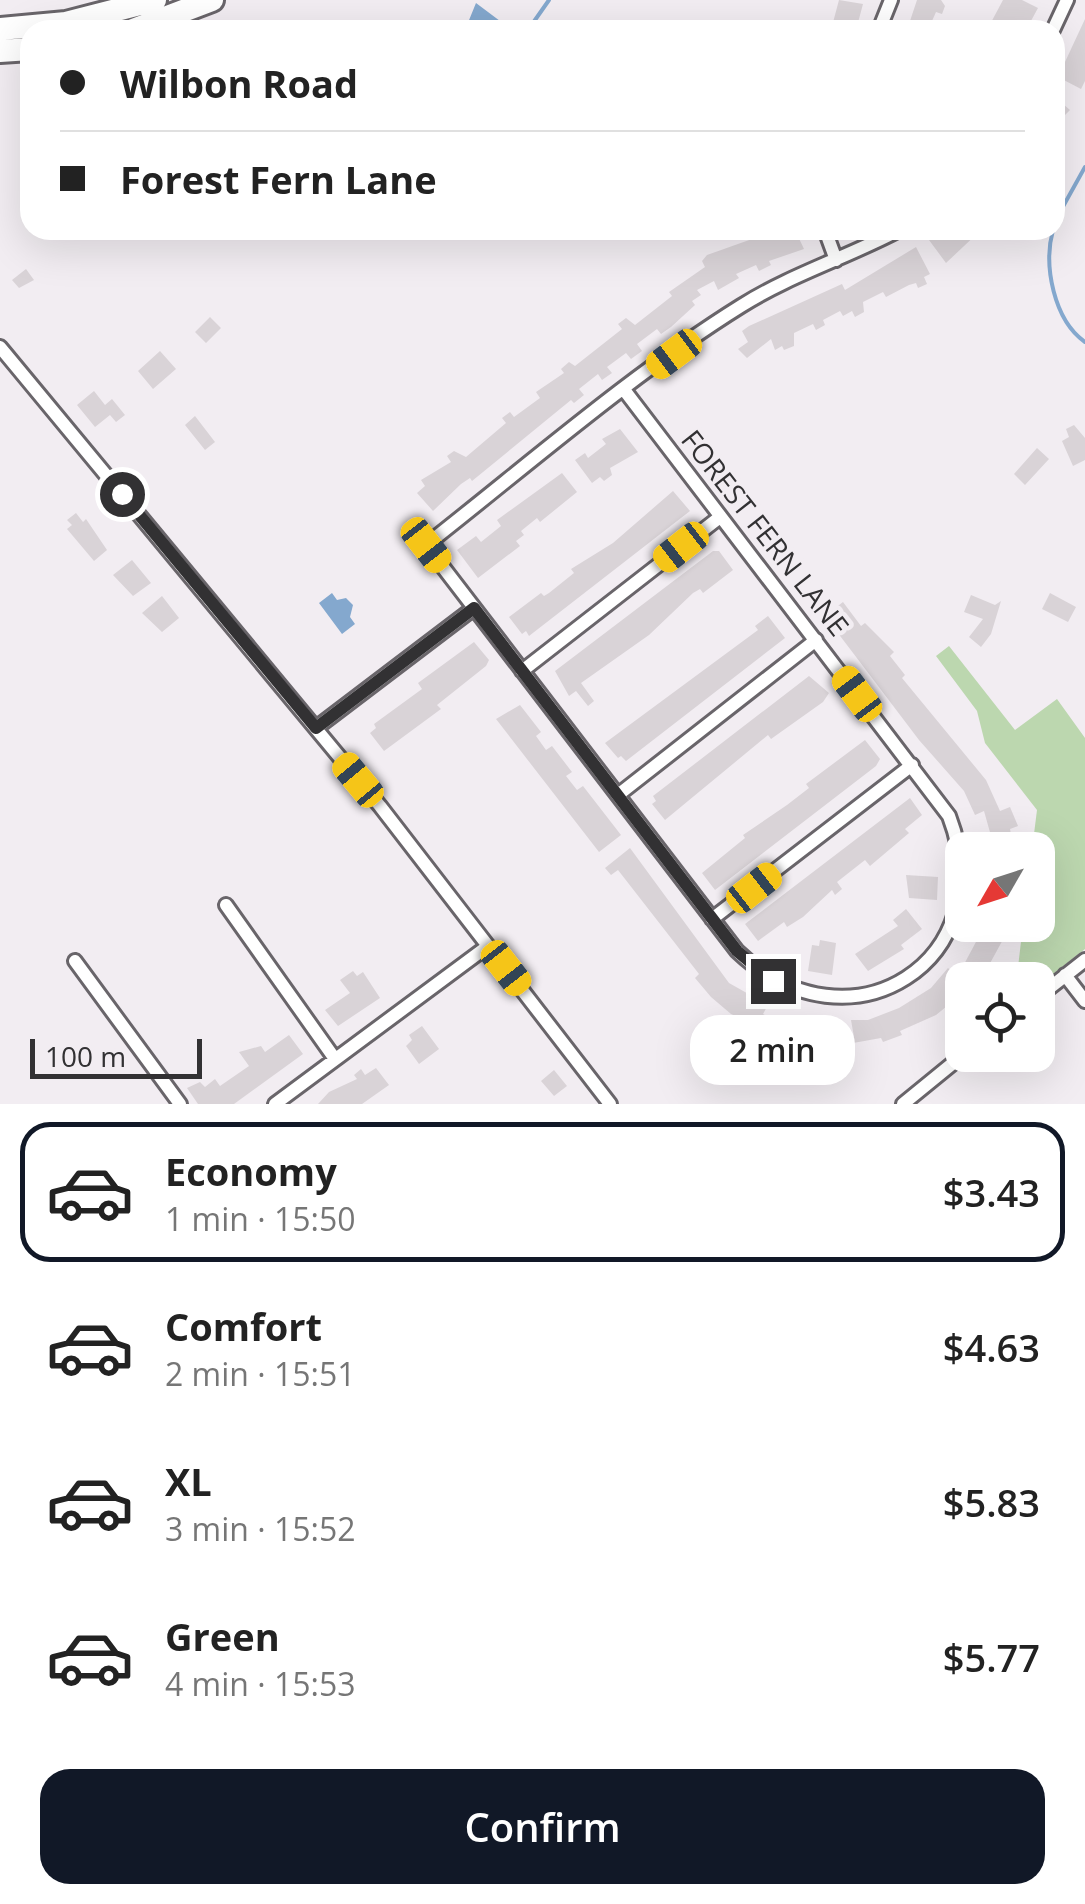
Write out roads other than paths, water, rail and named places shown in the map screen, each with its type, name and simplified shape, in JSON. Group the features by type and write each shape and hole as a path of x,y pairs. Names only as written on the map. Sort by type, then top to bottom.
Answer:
{"highway":[{"path":"78,20 155,0"},
{"path":"159,20 212,0"}],"street":[{"path":"829,240 836,260"},
{"path":"624,391 745,303 878,240"},
{"path":"0,347 316,728 610,1104"},
{"name":"FOREST FERN LANE","path":"624,391 720,517 912,765 949,816 958,839 962,871 959,900 949,927 918,969 876,992 853,998 814,997 773,981 754,967 712,919 426,545 624,391"},
{"path":"522,670 720,517"},
{"path":"316,728 474,608"},
{"path":"618,795 816,640"},
{"path":"712,919 912,765"},
{"path":"226,905 336,1059"},
{"path":"275,1104 488,946"},
{"path":"75,960 180,1104"},
{"path":"1055,984 1085,960"},
{"path":"1065,976 1085,1001"},
{"path":"903,1104 945,1070"}],"water":[{"path":"476,3 499,20 469,20"},
{"path":"332,593 337,600 346,598 353,605 350,617 355,624 342,634 319,603"}],"waterway":[{"path":"535,20 549,0"},
{"path":"1065,203 1085,167"},
{"path":"1051,240 1049,260 1059,306 1074,332 1085,342"}]}
